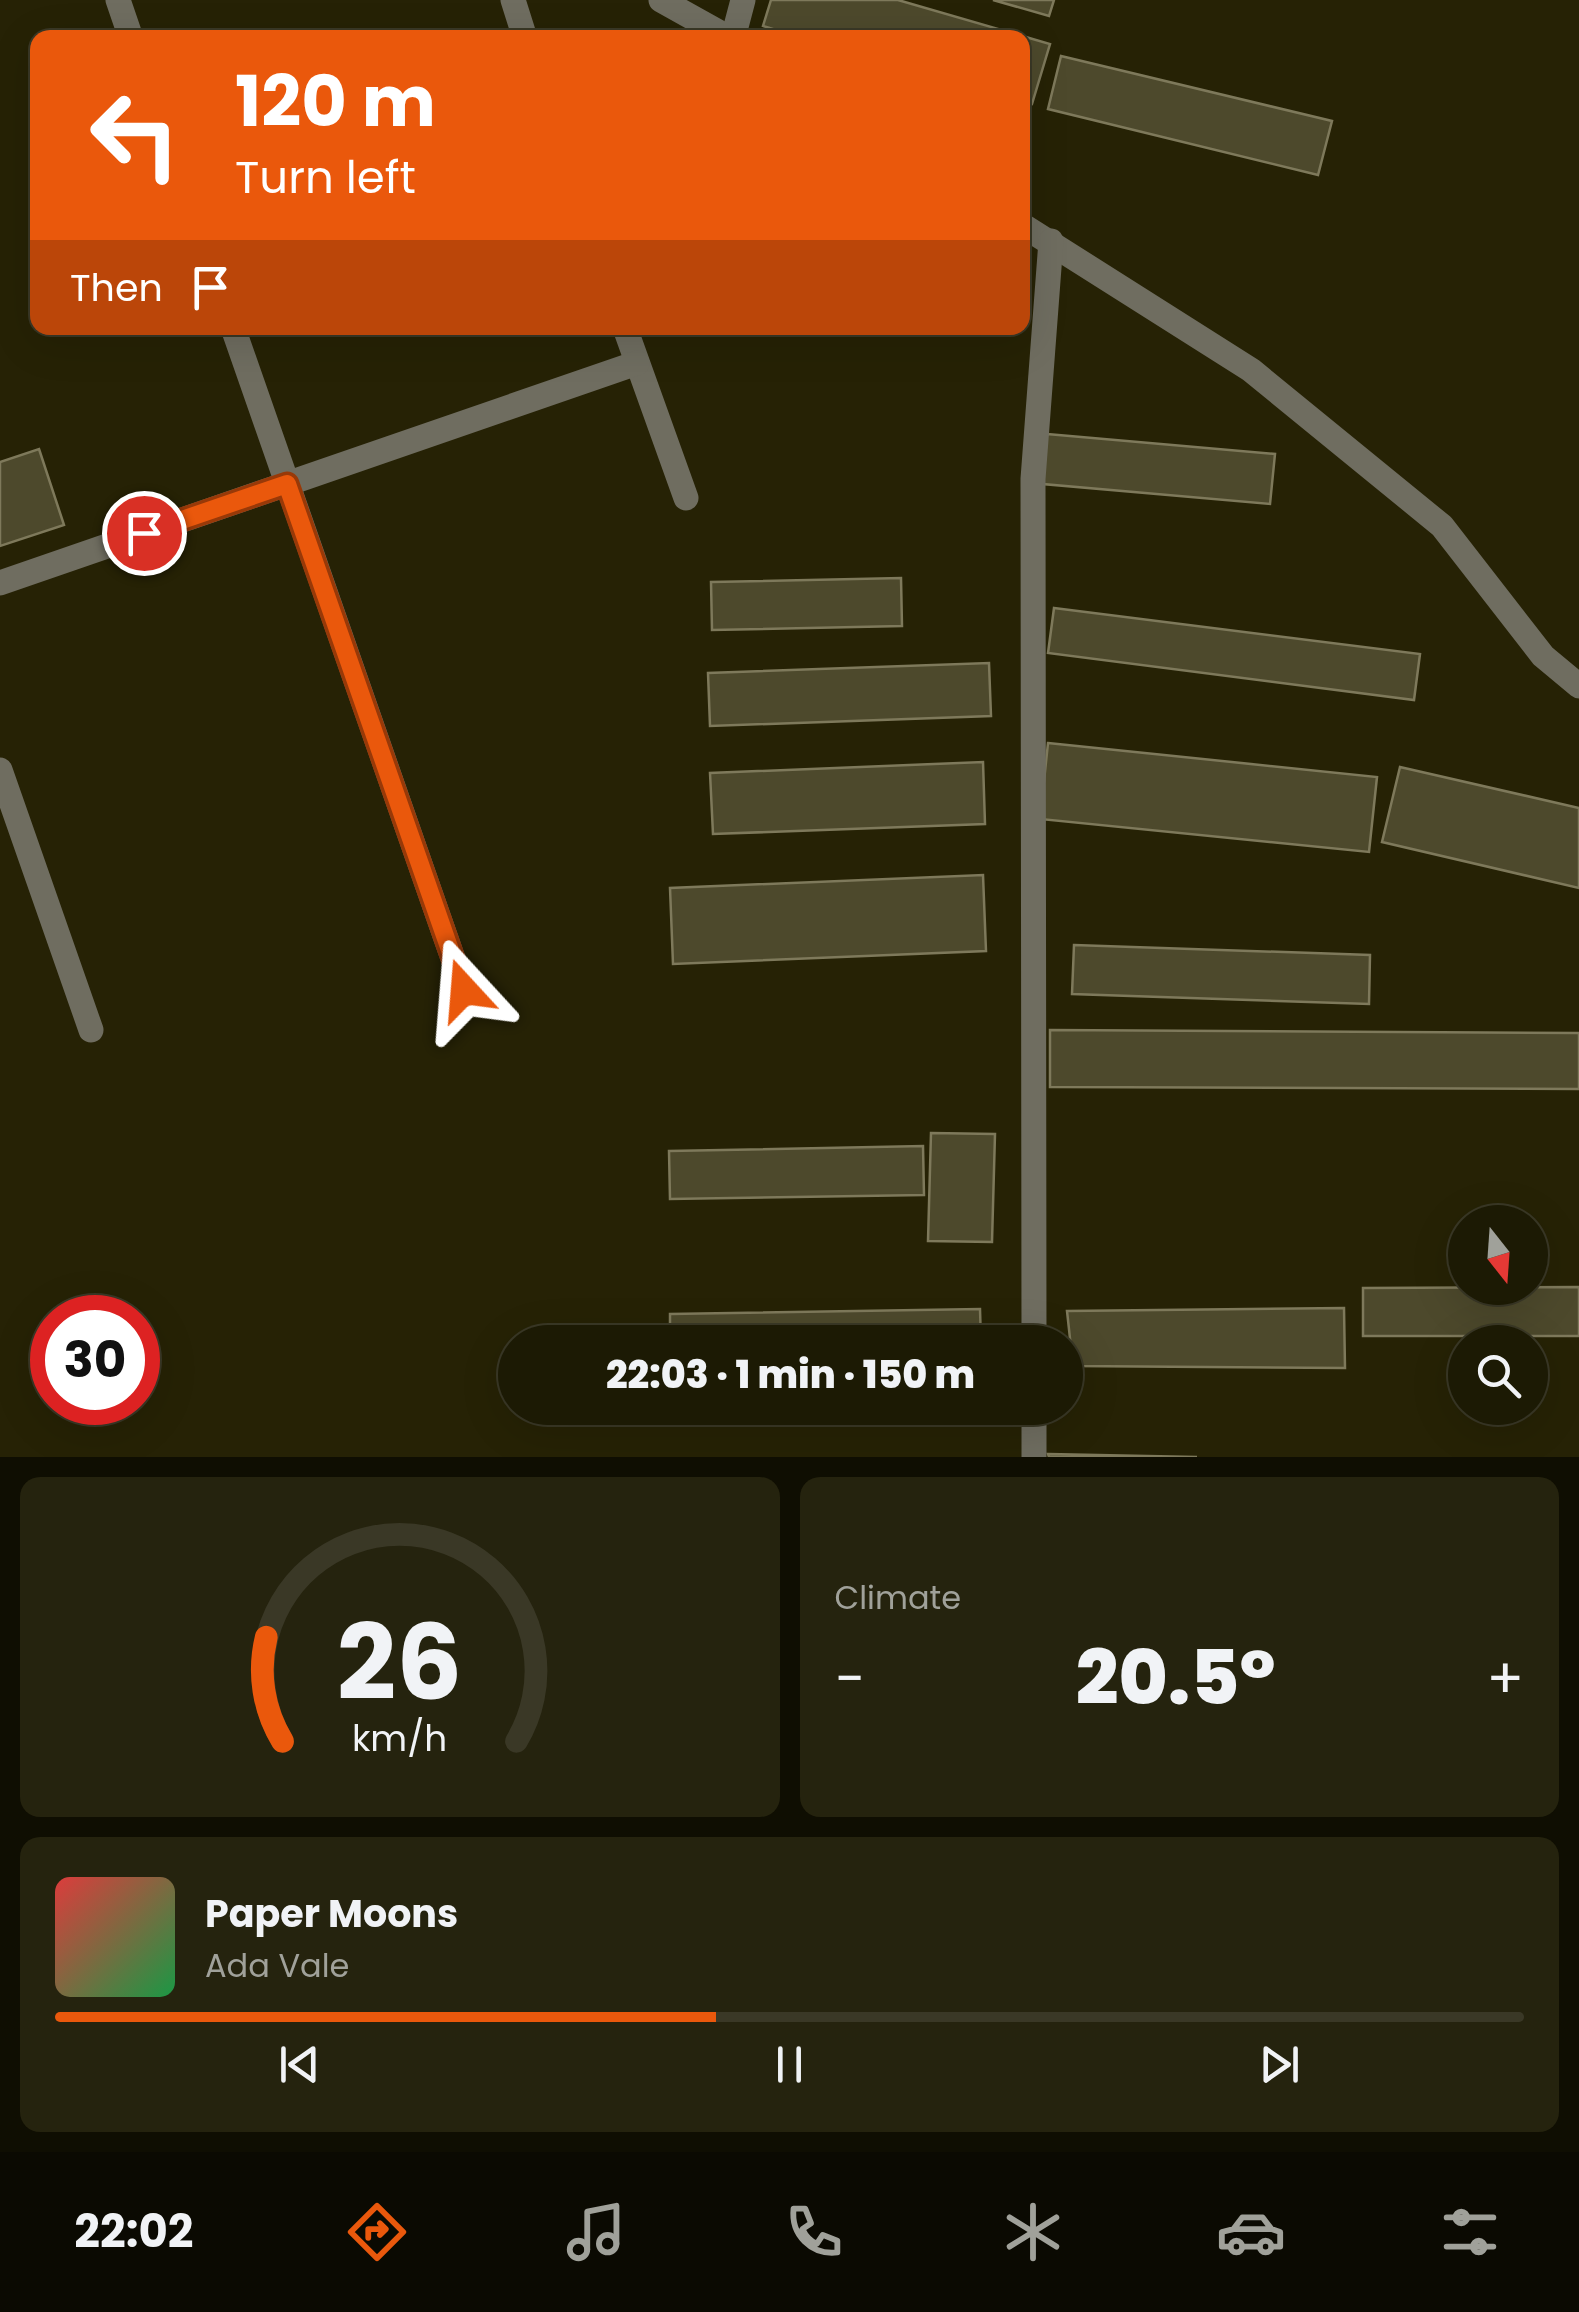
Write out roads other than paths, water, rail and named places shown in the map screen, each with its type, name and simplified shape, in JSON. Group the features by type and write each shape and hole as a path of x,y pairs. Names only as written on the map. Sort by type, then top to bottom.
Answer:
{"street":[{"path":"118,0 129,30"},
{"path":"512,0 523,30"},
{"path":"661,0 716,30"},
{"path":"734,30 743,0"},
{"path":"1030,229 1251,370 1442,526 1543,656 1579,686"},
{"path":"1034,1325 1033,480 1051,242"},
{"path":"235,335 464,990"},
{"path":"627,335 686,498"},
{"path":"0,583 637,363"},
{"path":"0,770 91,1030"},
{"path":"1034,1425 1034,1457"}]}
